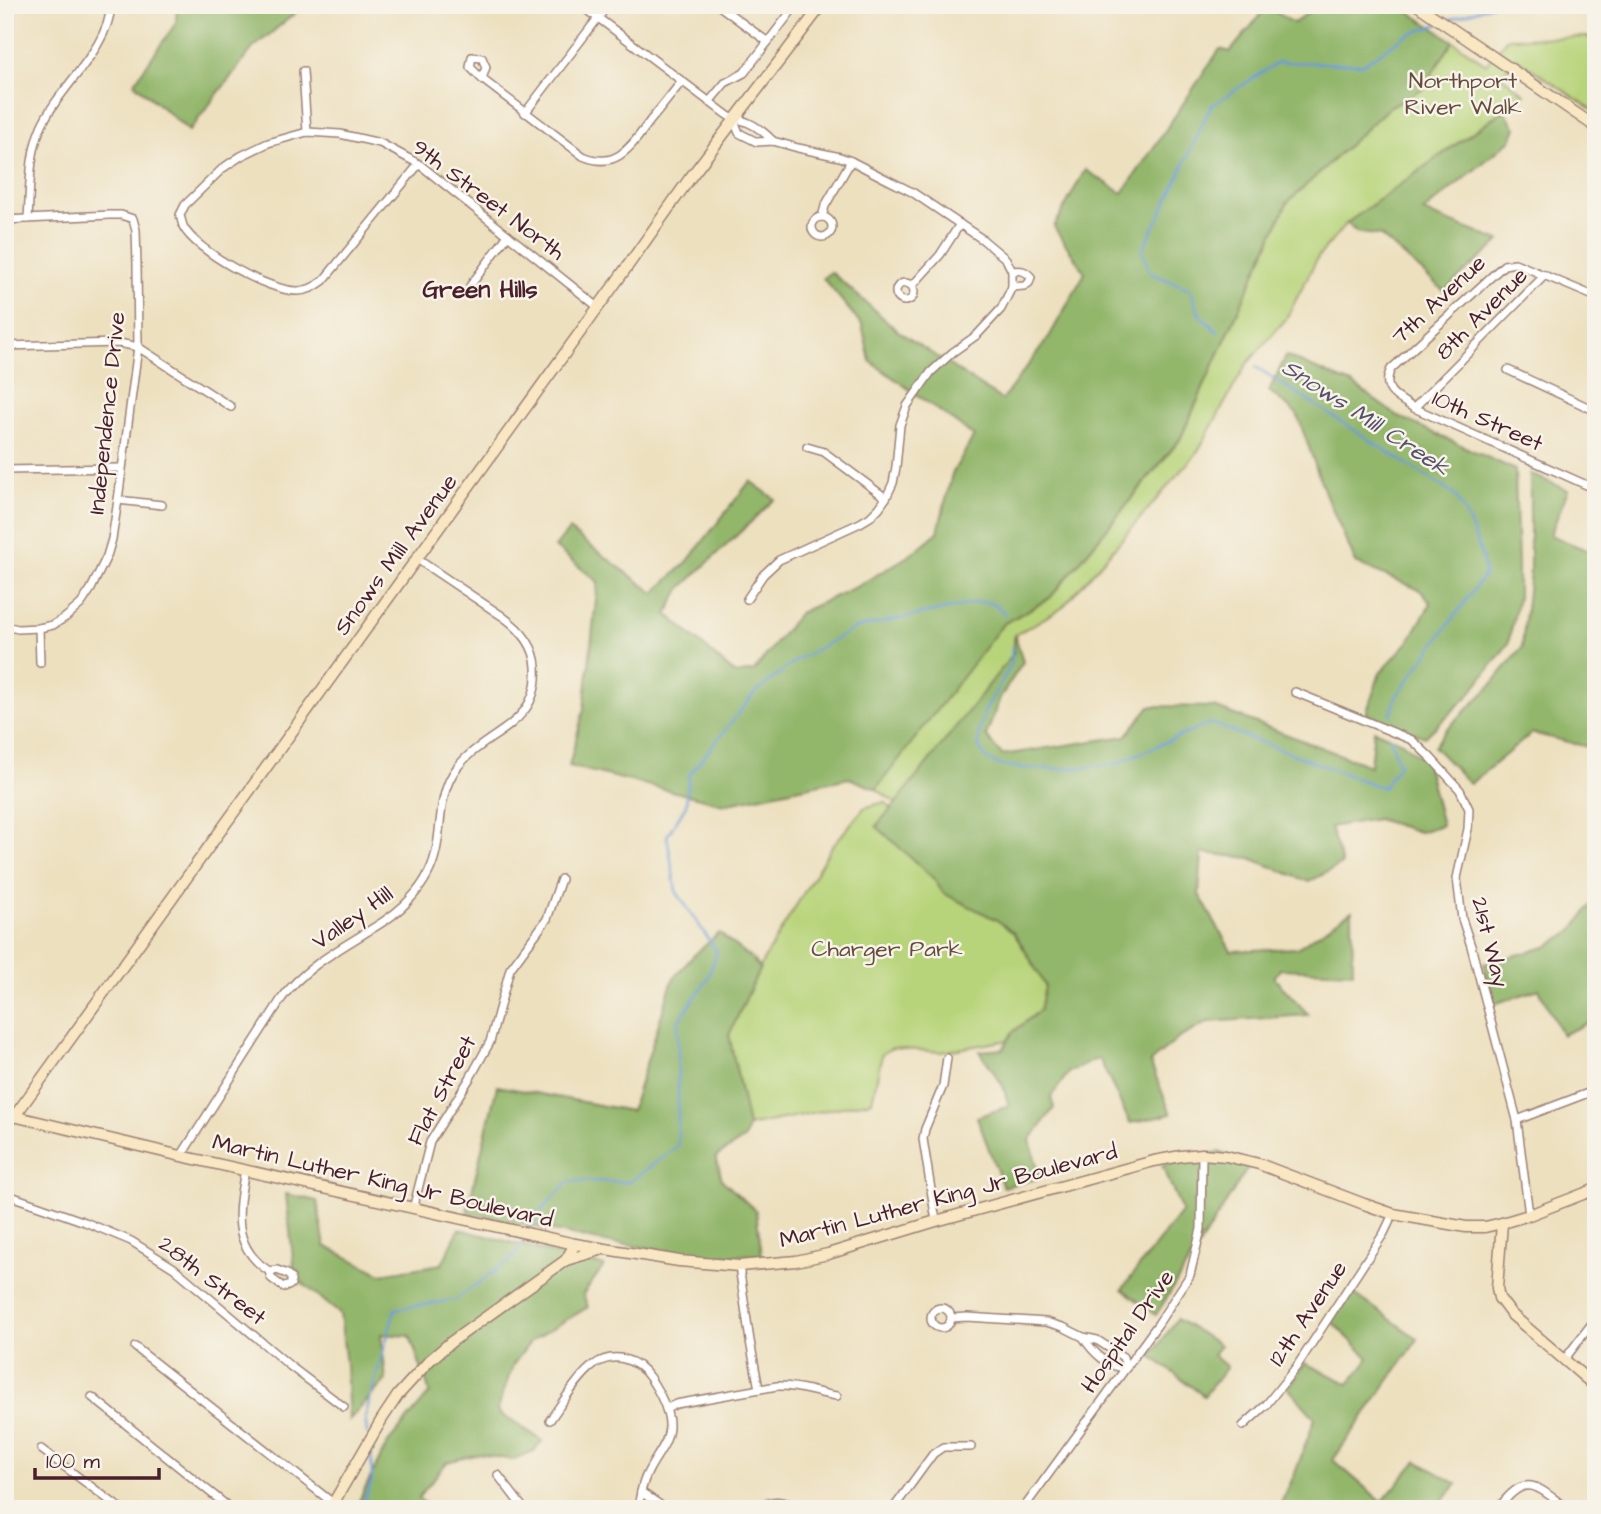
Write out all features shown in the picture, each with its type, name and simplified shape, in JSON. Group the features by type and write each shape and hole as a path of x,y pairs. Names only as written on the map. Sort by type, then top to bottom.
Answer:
{"main road":[{"name":"Snows Mill Avenue","path":"10,1115 417,559 690,178 822,5"},
{"path":"1417,5 1596,127"},
{"name":"Martin Luther King Jr Boulevard","path":"10,1115 575,1244 679,1261 739,1266 796,1261 828,1254 936,1221 1154,1161 1202,1154 1226,1156 1259,1164 1393,1214 1466,1227 1502,1223 1596,1189"},
{"path":"1502,1223 1497,1288 1499,1298 1504,1306 1596,1387"},
{"path":"566,1260 575,1244"},
{"path":"331,1506 398,1395 430,1360 566,1260 604,1249"}],"street":[{"path":"5,220 28,219 33,157 40,129 103,35 111,15 111,5"},
{"path":"581,5 734,120 746,121 773,141"},
{"path":"525,113 608,5"},
{"path":"718,5 768,42"},
{"path":"709,102 725,83 744,73 792,7"},
{"path":"303,71 307,132 241,156 223,167 185,205 180,215 183,226 202,247 245,275 274,287 295,291 315,287 419,164"},
{"path":"482,79 583,156 602,161 621,155 629,149 682,81"},
{"path":"734,120 739,133 757,142 773,141 851,161 912,192 1006,259 1012,271 1012,287 990,322 931,372 907,406 901,425 893,483 886,498 870,517 779,560 763,575 747,599"},
{"name":"9th Street North","path":"307,132 340,134 380,143 419,164 598,307"},
{"path":"822,217 825,206 851,161"},
{"name":"Independence Drive","path":"28,219 110,215 133,219 137,265 138,347 112,539 91,589 80,604 66,617 52,625 39,628"},
{"path":"912,286 933,263 960,224"},
{"path":"470,286 508,235"},
{"name":"7th Avenue","path":"1391,369 1503,265 1515,263 1545,275"},
{"path":"1012,271 1021,270 1031,277 1030,282 1024,286 1012,287"},
{"path":"1545,275 1596,297"},
{"name":"8th Avenue","path":"1414,408 1545,275"},
{"path":"5,346 120,343 138,347 231,407"},
{"name":"10th Street","path":"1391,369 1387,378 1388,388 1394,396 1414,408 1596,487"},
{"path":"1508,370 1596,411"},
{"path":"807,447 824,452 886,498"},
{"path":"5,470 121,468"},
{"path":"118,500 162,505"},
{"name":"Valley Hill","path":"181,1156 293,984 305,972 399,911 413,897 433,862 442,803 451,777 465,757 522,715 534,691 536,660 523,635 512,623 417,559"},
{"path":"5,626 18,629 39,628 40,663"},
{"name":"21st Way","path":"1294,692 1412,740 1460,790 1469,809 1468,829 1457,878 1462,919 1517,1121 1529,1214"},
{"name":"Flat Street","path":"413,1209 430,1142 490,1042 510,970 547,919 561,879"},
{"path":"936,1221 923,1139 943,1086 947,1058"},
{"path":"1517,1121 1596,1090"},
{"name":"Snows Mill Avenue","path":"5,1129 10,1115"},
{"name":"Hospital Drive","path":"1023,1509 1158,1324 1190,1275 1201,1229 1202,1154"},
{"path":"245,1170 239,1203 243,1243 255,1260 269,1271"},
{"name":"28th Street","path":"5,1194 131,1241 174,1268 290,1366 344,1407"},
{"name":"12th Avenue","path":"1244,1426 1266,1405 1297,1366 1384,1233 1393,1214"},
{"path":"739,1266 759,1389"},
{"path":"951,1318 1046,1322 1097,1340 1123,1357 1126,1368 1115,1368 1091,1349 1083,1337"},
{"path":"1564,1360 1596,1318"},
{"path":"135,1347 331,1506"},
{"path":"550,1420 595,1364 617,1357 639,1365 654,1385 666,1409 669,1423 667,1439 649,1469 638,1509"},
{"path":"666,1409 677,1404 790,1386 837,1396"},
{"path":"92,1397 231,1509"},
{"path":"892,1509 933,1454 943,1447 971,1447"},
{"path":"41,1449 121,1509"},
{"path":"498,1475 524,1509"},
{"path":"1498,1509 1514,1490 1523,1485 1535,1486 1568,1509"},
{"path":"641,1492 666,1509"},
{"path":"753,1509 777,1500 802,1509"}],"green space":[{"path":"177,5 305,5 253,48 189,131 134,83 176,23"},
{"path":"1318,5 1399,5 1453,41 1422,89 1389,107 1287,203 1180,439 1050,598 1003,624 876,789 849,778 724,804 569,766 584,709 598,582 555,547 569,530 654,593 687,562 750,481 775,499 680,589 667,614 735,674 754,671 799,613 858,586 910,555 938,532 952,474 974,436 870,361 862,325 823,278 831,272 898,331 1002,400 1049,337 1085,273 1054,227 1085,170 1123,193 1220,49 1230,52 1267,7 1294,23"},
{"name":"Northport River Walk","path":"1596,37 1596,112 1516,58 1501,76 1525,94 1347,223 1318,257 1286,319 1246,365 1197,453 1062,608 1015,635 1013,654 956,730 896,803 876,789 1003,624 1050,598 1180,440 1287,203 1389,107 1422,89 1453,41 1486,64 1507,38"},
{"path":"1504,110 1516,128 1511,140 1423,212 1500,241 1444,291 1381,236 1356,232 1347,223"},
{"path":"1286,356 1354,385 1397,416 1515,470 1518,598 1508,644 1468,696 1425,737 1366,714 1380,673 1409,641 1431,603 1420,590 1356,563 1325,493 1297,414 1269,391"},
{"path":"1530,474 1568,490 1550,535 1596,554 1596,785 1588,747 1532,733 1470,784 1434,747 1446,730 1489,688 1522,647 1530,572"},
{"path":"1015,635 1023,662 1000,698 986,736 1002,755 1126,736 1150,706 1214,707 1370,766 1374,730 1402,742 1426,762 1442,825 1419,832 1377,819 1330,827 1342,864 1309,882 1250,858 1202,853 1199,894 1231,951 1297,948 1352,911 1353,972 1280,969 1274,978 1309,1015 1208,1022 1179,1038 1150,1062 1171,1114 1130,1123 1099,1058 1069,1072 1051,1097 1054,1108 1030,1140 1040,1178 1003,1187 977,1117 1009,1106 1003,1086 980,1051 1003,1049 1012,1033 1040,1010 1045,986 1013,932 997,920 943,893 934,879 876,826 1013,654"},
{"name":"Charger Park","path":"885,802 997,920 1013,932 1058,1003 1014,1039 941,1052 892,1048 882,1054 872,1101 748,1126 729,1035 764,959 830,849 864,808"},
{"path":"1596,899 1596,1028 1592,1021 1562,1035 1539,989 1494,1004 1484,964 1546,947 1572,931"},
{"path":"719,933 760,968 729,1035 748,1126 745,1138 716,1157 722,1180 756,1211 762,1255 711,1256 604,1242 467,1212 497,1086 631,1111 673,979 693,956"},
{"path":"1219,1152 1250,1164 1156,1315 1122,1289 1182,1211 1162,1165"},
{"path":"286,1194 317,1201 325,1246 381,1274 442,1264 459,1229 604,1266 583,1294 588,1307 531,1341 513,1365 497,1411 543,1441 534,1451 513,1460 479,1454 447,1462 418,1498 431,1509 355,1509 387,1444 430,1393 410,1336 381,1334 386,1380 349,1420 340,1314 295,1277"},
{"path":"1352,1292 1418,1339 1333,1460 1382,1502 1417,1461 1457,1484 1435,1509 1278,1509 1294,1476 1315,1418 1288,1388 1305,1363 1349,1384 1369,1358 1332,1322"},
{"path":"1177,1319 1220,1345 1213,1355 1227,1367 1204,1396 1151,1356"}],"waterway":[{"name":"Snows Mill Creek","path":"1449,20 1492,5"},
{"name":"Snows Mill Creek","path":"1218,332 1199,314 1190,289 1150,273 1142,251 1211,106 1278,62 1363,64 1405,36 1439,24"},
{"name":"Snows Mill Creek","path":"1256,367 1452,493 1475,538 1484,567 1483,577 1396,697 1391,715"},
{"name":"Snows Mill Creek","path":"529,1230 539,1213 569,1181 629,1182 678,1146 678,1022 707,980 717,952 676,891 667,836 686,805 689,775 754,694 795,661 856,628 980,602 995,605 1006,616"},
{"name":"Snows Mill Creek","path":"1012,647 1011,665 985,711 979,732 979,748 987,759 999,765 1064,769 1113,765 1210,723 1383,788 1399,765 1390,738"},
{"name":"Snows Mill Creek","path":"367,1433 365,1417 395,1309 455,1300 513,1258 526,1236"},
{"name":"Snows Mill Creek","path":"361,1509 372,1480 371,1450"}],"district":[{"name":"Green Hills","path":"480,289"}]}
